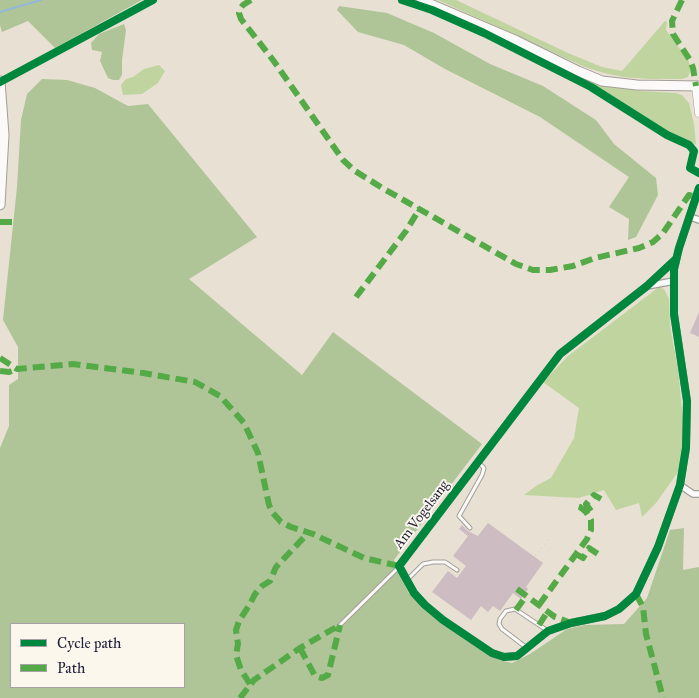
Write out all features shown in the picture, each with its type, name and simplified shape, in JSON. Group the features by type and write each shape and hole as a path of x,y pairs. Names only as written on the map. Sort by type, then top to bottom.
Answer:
{"main road":[{"path":"421,0 470,20 578,71 602,80 637,86 697,86"},
{"path":"0,81 4,162 0,204"}],"street":[{"path":"697,86 699,113"},
{"name":"Am Vogelsang","path":"676,259 647,286 560,354 400,566 414,593 424,605 492,653 504,657 516,656 548,631 570,623 605,616 619,609 636,594 658,548 680,486 685,456 688,418 687,401 674,314 674,281 676,259 699,188"},
{"path":"690,217 699,220"},
{"name":"Am Vogelsang","path":"647,286 674,281"},
{"path":"680,486 693,494 699,494"}],"lane":[{"path":"470,528 459,516 482,475 484,468 478,461"},
{"path":"406,580 422,564 445,562 457,570"},
{"path":"340,625 400,566"},
{"path":"528,648 502,629 500,619 506,611 515,609 548,631"}],"path":[{"path":"532,560 548,539"}],"green space":[{"path":"0,0 142,0 55,48 28,21 2,32 0,25"},
{"path":"438,0 456,0 568,53 602,67 622,71 665,21 667,22 666,30 688,60 691,68 688,77 682,79 623,77 604,73 585,67"},
{"path":"339,6 387,13 434,33 490,64 543,86 596,120 614,144 656,178 658,195 636,237 628,240 629,219 609,207 629,177 540,117 445,69 404,45 358,32 337,10"},
{"path":"124,24 126,30 122,75 119,80 113,80 108,78 100,61 102,52 92,50 91,43 99,34"},
{"path":"159,65 165,71 158,83 142,94 123,95 121,85 126,79 133,77 144,69"},
{"path":"574,73 594,81 622,88 682,95 689,103 696,144 692,145 666,132 573,75"},
{"path":"42,79 67,80 95,88 128,106 148,104 257,237 189,279 302,375 333,332 482,444 394,560 408,592 426,611 480,649 499,660 512,663 530,654 567,629 585,625 624,624 647,598 670,530 684,528 683,570 699,567 699,698 0,698 0,448 9,426 9,385 18,379 18,347 3,320 17,187 21,120 27,94"},
{"path":"659,287 664,289 669,299 670,326 678,369 682,409 682,448 678,472 656,503 642,517 639,503 616,510 604,490 579,498 524,495 551,478 574,438 579,408 543,382 568,356"}],"building":[{"path":"699,312 699,337 690,333"},
{"path":"488,523 543,563 526,587 528,589 521,599 513,593 500,611 493,606 488,612 481,606 471,620 432,592 448,571 457,578 466,566 453,556 468,536 459,529 462,525 468,531 478,536"}],"waterway":[{"path":"0,12 41,0"}],"marked path":[{"path":"251,0 240,9 241,19 273,60 343,160 355,171 384,189 516,264 533,270 550,270 573,266 595,258 639,248 653,242 663,233 689,195 696,197"},
{"path":"682,0 672,21 673,34 690,60 696,86"},
{"path":"356,297 406,231 420,208"},
{"path":"0,222 15,222"},
{"path":"0,358 17,369 73,364 195,382 220,396 244,423 258,453 269,505 281,522 313,534 364,558 399,566"},
{"path":"0,371 9,372 17,369"},
{"path":"591,511 586,504 594,495 601,499"},
{"path":"539,605 587,539 591,530 591,520 586,512 580,507 573,505"},
{"path":"250,684 241,670 236,655 238,644 236,630 239,621 255,594 270,581 276,567 309,532"},
{"path":"576,554 583,558 589,548 598,554"},
{"path":"517,589 555,617 571,623"},
{"path":"636,594 643,607 646,634 663,698"},
{"path":"516,610 526,596"},
{"path":"539,625 548,611"},
{"path":"300,648 315,676 322,678 328,675 340,625"},
{"path":"240,698 254,680 300,648 340,625"}],"cycle path":[{"path":"0,82 153,0"},
{"path":"402,0 432,10 484,33 591,87 667,135 689,145 694,151 690,168 699,173"},
{"path":"676,259 647,286 560,354 399,566 414,593 425,605 443,620 492,653 504,657 517,656 548,631 571,623 605,616 619,609 636,594 658,547 680,485 686,448 687,401 674,314 674,269 699,188"}]}
